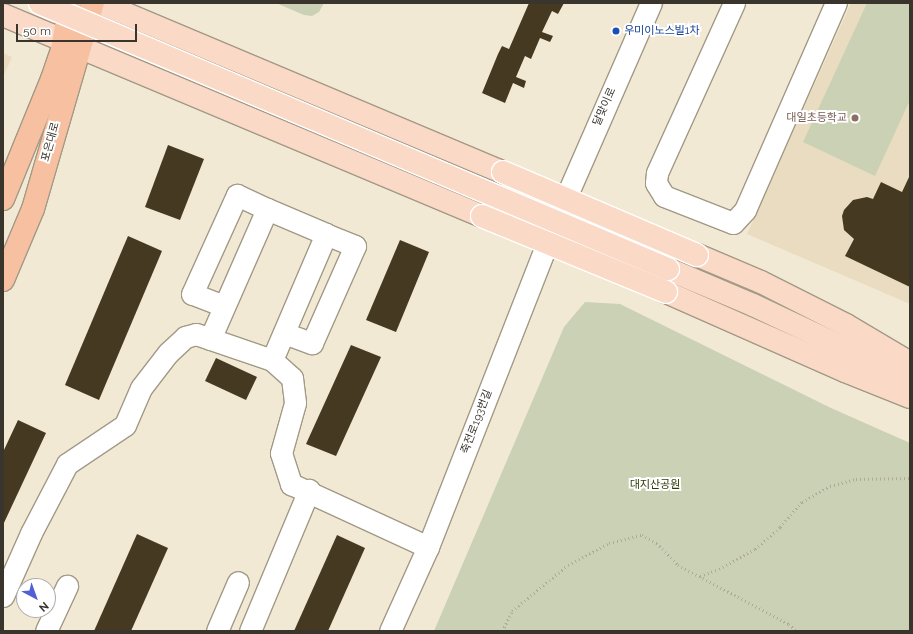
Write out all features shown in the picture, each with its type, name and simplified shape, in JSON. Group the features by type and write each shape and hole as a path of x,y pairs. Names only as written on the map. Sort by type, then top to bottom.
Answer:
{"highway":[{"name":"포은대로","path":"3,280 33,210 72,44 70,3"},
{"name":"포은대로","path":"3,199 52,79 93,3"}],"main road":[{"path":"40,3 753,305 910,379"},
{"path":"100,3 761,282 894,351 910,363"},
{"path":"3,15 666,292 844,371 910,397"}],"street":[{"name":"달맞이로","path":"560,211 651,3"},
{"path":"734,3 657,173 656,183 664,196 733,223 745,210 836,3"},
{"path":"224,306 192,294 238,195 267,209 355,246 312,343 284,333"},
{"path":"210,339 267,209"},
{"name":"죽전로193번길","path":"390,631 428,547 560,211"},
{"path":"272,360 326,234"},
{"path":"3,596 31,533 67,464 125,425 141,388 168,353 184,337 196,334 272,360 292,378 294,403 280,452 291,484 309,490 428,547"},
{"path":"250,631 309,490"},
{"path":"217,631 238,582"},
{"path":"46,631 67,586"}],"path":[{"path":"699,576 719,568 755,549 780,527 802,502 830,486 856,479 910,478"},
{"path":"502,631 512,611 568,565 609,543 642,535 657,543 678,565 797,631"}],"shaded area":[{"name":"대일초등학교","path":"851,3 910,3 910,304 747,234"},
{"path":"3,53 12,57 3,77"}],"green space":[{"path":"276,3 324,3 319,12 312,16 304,15"},
{"path":"867,3 910,3 910,100 875,176 803,142"},
{"name":"대지산공원","path":"585,302 620,304 831,408 910,443 910,631 434,631 564,327"}],"building":[{"path":"529,3 564,3 558,14 552,11 542,32 553,36 550,42 540,38 531,59 525,56 516,77 526,81 524,88 513,83 505,103 482,93 502,46 509,49"},
{"path":"168,145 204,159 180,220 145,207"},
{"path":"910,175 910,287 845,256 854,239 844,230 842,216 844,210 853,200 867,197 873,199 881,182 902,192"},
{"path":"128,236 162,251 99,400 65,385"},
{"path":"400,240 429,252 396,332 366,320"},
{"path":"351,345 381,357 336,456 306,444"},
{"path":"216,358 257,377 246,400 205,381"},
{"path":"18,420 46,433 3,525 3,452"},
{"path":"137,534 168,548 131,631 94,631"},
{"path":"337,535 365,548 328,631 294,631"}],"place":[{"name":"우미이노스빌1차","path":"616,31"},
{"name":"대일초등학교","path":"855,118"}]}
